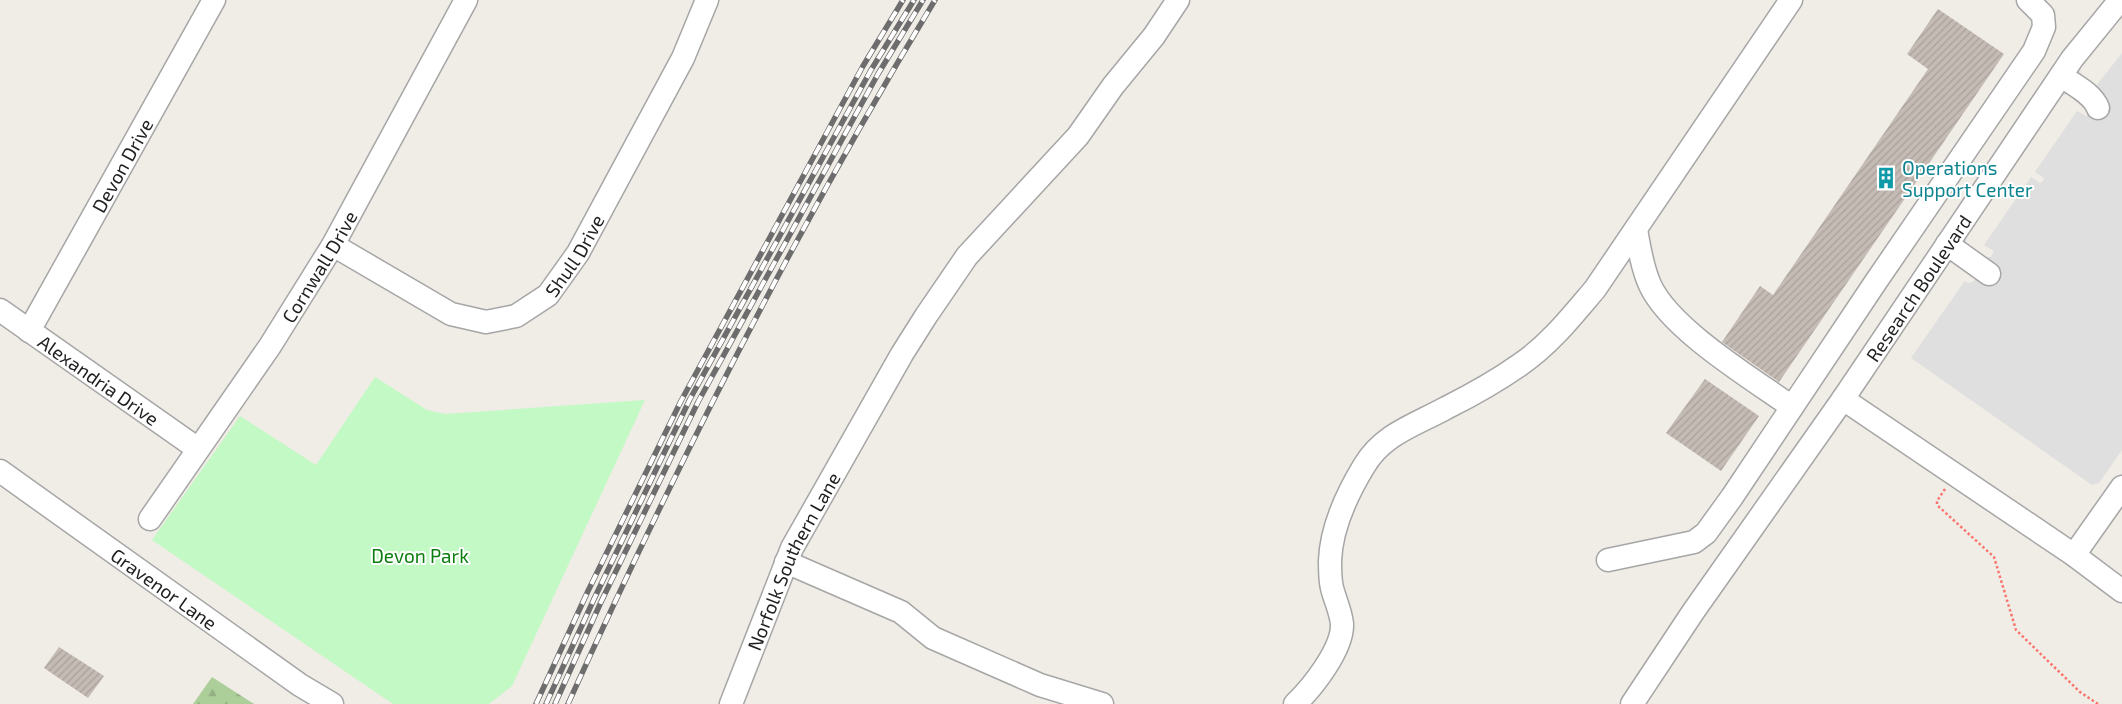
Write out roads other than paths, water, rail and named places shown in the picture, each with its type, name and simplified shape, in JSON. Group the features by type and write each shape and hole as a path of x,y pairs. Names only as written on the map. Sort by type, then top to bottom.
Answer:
{"street":[{"name":"Devon Drive","path":"29,331 214,0"},
{"name":"Cornwall Drive","path":"150,519 270,346 332,245 466,0"},
{"name":"Shull Drive","path":"332,245 452,314 486,322 516,316 532,306 548,295 578,253 683,58 707,0"},
{"name":"Norfolk Southern Lane","path":"731,704 786,562 808,517 921,324 968,256 1078,136 1109,91 1154,36 1178,0"},
{"path":"1295,704 1304,696 1330,660 1339,641 1342,625 1332,586 1330,560 1337,525 1347,496 1365,464 1381,445 1397,432 1498,380 1547,343 1595,290 1792,0"},
{"path":"1608,560 1694,542 1706,533 2034,51 2044,27 2043,15 2028,0"},
{"name":"Research Boulevard","path":"1632,704 1693,612 1843,399 2060,76 2088,37 2120,0"},
{"path":"2060,76 2096,102 2098,108"},
{"path":"1636,229 1644,272 1650,286 1673,317 1719,356 1792,407"},
{"path":"1947,244 1989,274"},
{"name":"Alexandria Drive","path":"0,310 198,449"},
{"path":"1843,399 2074,555 2118,587"},
{"name":"Gravenor Lane","path":"0,471 300,685 332,704"},
{"path":"2074,555 2122,487"},
{"path":"786,562 901,612 924,632 942,642 1040,685 1102,704"}],"railway":[{"path":"536,704 588,591 681,401 863,66 903,0"},
{"path":"546,704 690,399 871,70 914,0"},
{"path":"555,704 601,602 698,402 878,74 923,0"},
{"path":"568,704 652,524 741,346 835,171 935,0"}],"place":[{"name":"Operations Support Center","path":"1886,178"}],"park label":[{"name":"Devon Park","path":"420,555"}]}
